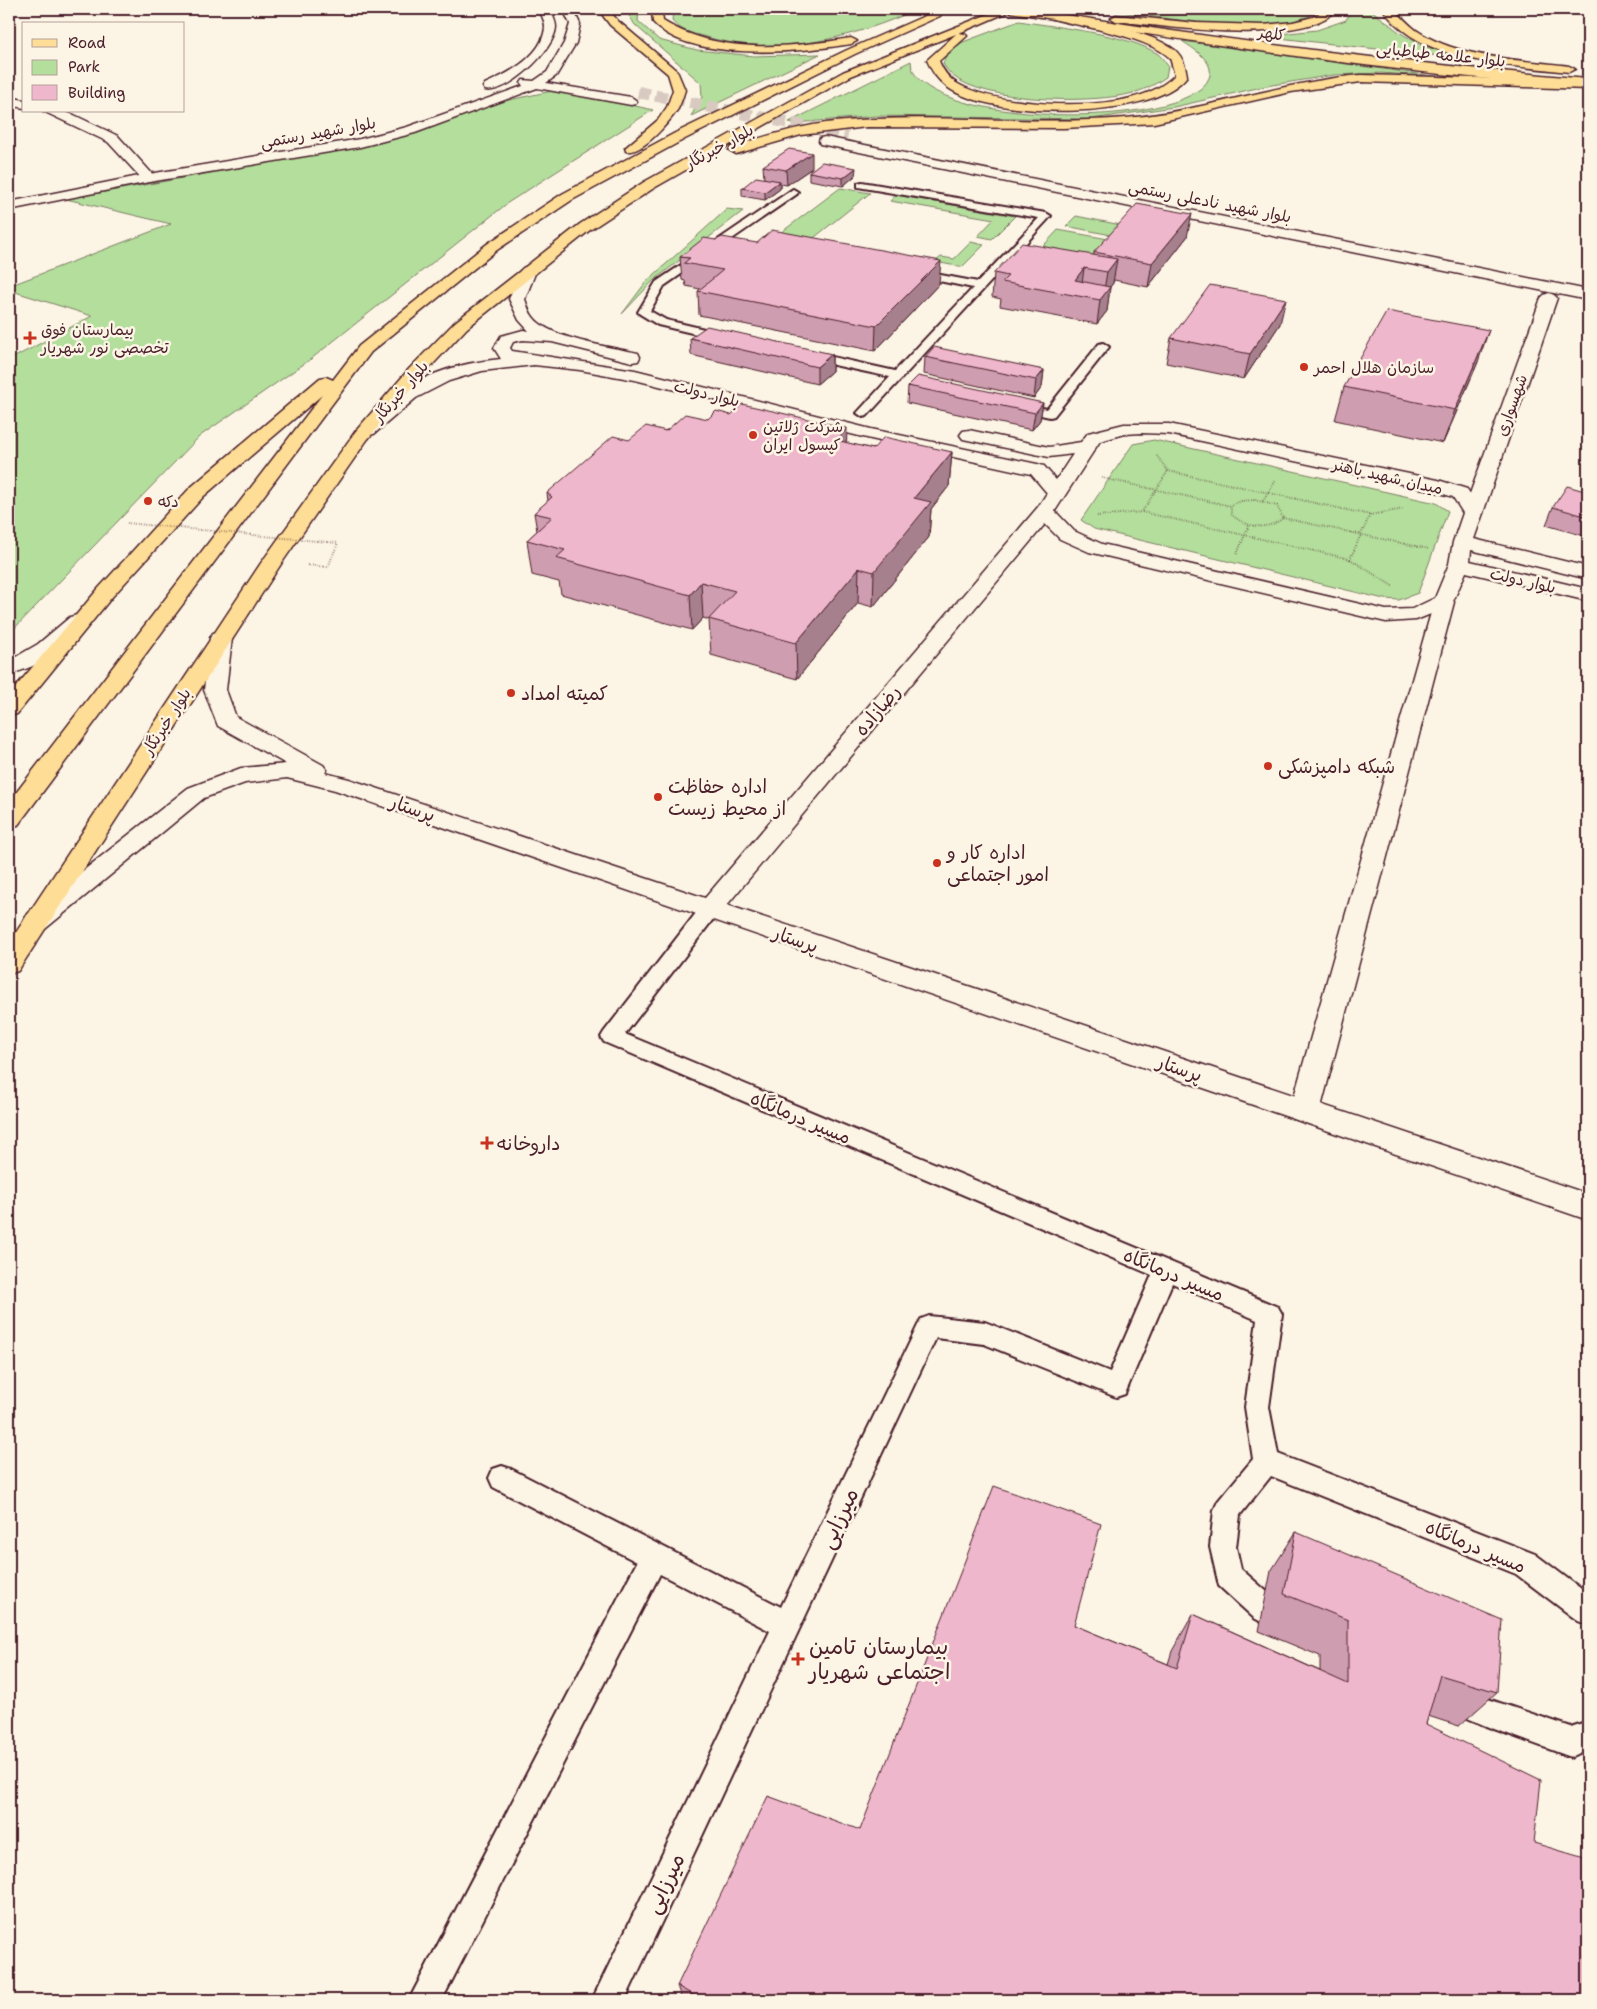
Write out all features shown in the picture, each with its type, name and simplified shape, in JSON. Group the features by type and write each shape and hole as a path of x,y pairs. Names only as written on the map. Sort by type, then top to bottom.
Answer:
{"main road":[{"path":"567,197 662,124 673,107 679,90 673,73 614,23 603,9"},
{"path":"660,9 657,12 658,22 669,31 700,41 735,48 774,50 816,48 852,41 943,11"},
{"name":"بلوار خبرنگار","path":"9,964 220,638 361,436 415,373 461,326 584,227 649,185 847,74 1010,9"},
{"name":"کلهر","path":"1010,9 1116,18 1304,46"},
{"path":"1116,18 1248,29 1283,26 1314,20 1332,9"},
{"path":"1388,9 1414,35 1455,50 1494,59 1588,72"},
{"name":"بلوار خبرنگار","path":"9,819 365,349 492,247 567,197 688,132 851,52 943,11"},
{"path":"979,20 933,60 939,75 955,87 990,100 1024,105 1099,107 1130,102 1154,95 1172,86 1181,76 1179,63 1171,52 1120,33 1055,13"},
{"name":"کلهر","path":"1055,13 1292,53"},
{"name":"بلوار علامه طباطبایی","path":"1304,46 1588,72"},
{"name":"بلوار علامه طباطبایی","path":"1292,53 1457,73 1588,84"},
{"path":"649,185 762,140 817,128 886,122 1067,125 1129,122 1170,116 1295,88 1354,79 1403,78 1588,84"},
{"path":"9,709 105,593 197,492 365,349"}],"street":[{"path":"474,93 504,80 521,70 543,49 550,28 544,9"},
{"name":"بلوار شهید رستمی","path":"9,196 65,182 360,144 411,130 535,85 552,74 570,43 573,34 575,24 568,9"},
{"path":"504,80 635,96 552,74 521,70"},
{"path":"9,101 22,104"},
{"path":"408,117 449,104"},
{"path":"52,112 70,118 113,138 145,173"},
{"name":"بلوار شهید رستمی","path":"9,206 145,173 352,131"},
{"name":"بلوار شهید نادعلی رستمی","path":"848,135 1588,286"},
{"name":"بلوار شهید نادعلی رستمی","path":"825,141 1588,295"},
{"path":"528,271 517,299 526,319 552,337"},
{"name":"شهسواری","path":"1473,513 1549,298"},
{"path":"534,360 506,355 502,348 507,339 523,335 552,337 649,361"},
{"name":"بلوار دولت","path":"361,436 410,394 443,377 480,366 534,360 580,365 635,375 871,434 1037,470 1057,493"},
{"path":"843,408 881,417"},
{"name":"میدان شهید باهنر","path":"1045,512 1094,437 1141,428 1169,429 1438,486 1460,493 1473,513"},
{"path":"956,433 1049,452 1088,447"},
{"path":"1045,512 1059,530 1068,537 1096,548 1386,616 1410,616 1434,607"},
{"name":"رضازاده","path":"710,909 1045,512"},
{"path":"1305,1111 1434,607 1461,554 1473,513"},
{"name":"بلوار دولت","path":"1461,554 1588,573"},
{"name":"بلوار دولت","path":"1461,554 1588,595"},
{"path":"9,668 18,665 53,645 105,593"},
{"path":"220,638 215,690 226,721 341,784"},
{"name":"پرستار","path":"36,922 196,793 241,776 288,771 341,784 1588,1207"}],"lane":[{"path":"862,185 1046,216 862,413"},
{"path":"737,340 662,323 644,312 660,284 793,192"},
{"path":"726,238 746,242"},
{"path":"902,271 980,286"},
{"path":"1003,403 1050,413 1103,347"},
{"path":"793,352 911,384"},
{"name":"مسیر درمانگاه","path":"710,909 611,1037 1270,1314 1257,1408 1266,1462 1525,1564 1588,1611"},
{"name":"میرزایی","path":"608,2000 929,1327 985,1332 1116,1386 1166,1270"},
{"path":"1266,1462 1226,1510 1223,1547 1229,1576 1264,1608 1310,1638"},
{"path":"502,1478 787,1626"},
{"path":"425,2000 654,1558"},
{"path":"1433,1689 1486,1712 1570,1742 1588,1735"}],"path":[{"path":"1072,471 1231,506 1241,501 1263,501 1276,506 1283,514 1283,518"},
{"path":"1350,559 1370,515 1168,471 1142,512 1350,559 1409,596 1434,607"},
{"path":"1103,487 1114,472"},
{"path":"1231,506 1230,514 1249,525 1270,526 1278,523 1283,518"},
{"path":"1283,518 1461,554"},
{"path":"127,523 338,543 328,567"}],"green space":[{"path":"625,9 639,9 638,21 659,40 697,50 754,56 820,54 691,116 702,97 701,83 635,25"},
{"path":"673,9 918,9 868,29 841,36 815,42 760,46 733,43 688,32 672,21"},
{"path":"1100,9 1319,9 1302,18 1278,23 1248,25 1180,20"},
{"path":"1352,9 1370,9 1399,32 1421,45 1466,59 1261,36 1317,30 1346,20"},
{"path":"1019,21 1111,36 1145,47 1158,54 1168,66 1166,77 1135,92 1106,98 1036,98 1011,96 968,85 953,76 943,64 947,52 963,42"},
{"path":"1182,41 1440,77 1381,73 1334,75 1266,86 1174,107 1091,119 877,116 789,122 911,61 923,83 954,99 999,110 1052,114 1105,114 1153,107 1190,95 1209,78 1209,66 1206,61 1197,51"},
{"path":"552,91 609,100 653,110 509,202 311,359 200,436 9,634 9,360 92,316 9,290 9,286 171,224 66,199 377,143 509,100"},
{"path":"840,188 870,193 810,241 779,234"},
{"path":"896,195 1015,216 992,239 978,236 994,219 890,201"},
{"path":"727,209 743,211 653,281 622,314 646,282"},
{"path":"1076,216 1121,225 1111,235 1066,226"},
{"path":"1058,230 1114,240 1091,268 1033,257"},
{"path":"971,242 984,245 962,267 935,262 941,257 954,259"},
{"path":"1154,440 1436,503 1448,511 1418,593 1399,600 1384,599 1094,529 1081,520 1133,444"}],"building":[{"path":"789,149 812,153 786,170 763,166"},
{"path":"822,162 856,168 843,178 809,172"},
{"path":"756,177 780,181 765,192 742,188"},
{"path":"1137,204 1192,214 1152,263 1094,252"},
{"path":"772,230 941,261 876,326 698,291 723,270 684,263 690,258 680,257 704,238 716,240 722,237 757,243"},
{"path":"1022,243 1117,259 1107,272 1084,268 1075,280 1110,287 1100,300 1002,282 1008,276 994,273"},
{"path":"1210,285 1286,299 1250,354 1171,338"},
{"path":"1387,311 1489,330 1455,410 1344,387"},
{"path":"707,326 832,354 817,367 690,338"},
{"path":"934,347 1044,370 1036,380 925,357"},
{"path":"918,376 1043,403 1035,413 908,386"},
{"path":"742,404 847,428 836,440 873,449 884,437 952,452 914,498 931,502 874,572 859,568 796,643 709,619 735,591 701,582 690,595 556,558 565,550 527,540 552,517 534,513 552,497 547,493 613,436 629,440 646,426 666,431 685,414 708,419 716,411 731,415"},
{"path":"1567,486 1588,492 1588,517 1553,507"},
{"path":"994,1486 1101,1524 1074,1625 1177,1668 1193,1614 1348,1684 1348,1620 1284,1594 1296,1532 1502,1620 1497,1692 1440,1675 1426,1724 1541,1780 1534,1843 1588,1859 1588,2000 702,2000 677,1986 768,1796 860,1830"}],"tunnel":[{"path":"638,92 848,135"}],"place":[{"name":"بیمارستان فوق تخصصی نور شهریار","path":"30,338"},
{"name":"سازمان هلال احمر","path":"1304,367"},
{"name":"شرکت ژلاتین کپسول ایران","path":"753,435"},
{"name":"دکه","path":"148,501"},
{"name":"کمیته امداد","path":"511,693"},
{"name":"شبکه دامپزشکی","path":"1268,766"},
{"name":"اداره حفاظت از محیط زیست","path":"658,797"},
{"name":"اداره کار و امور اجتماعی","path":"937,863"},
{"name":"داروخانه","path":"487,1143"},
{"name":"بیمارستان تامین اجتماعی شهریار","path":"798,1659"}]}
